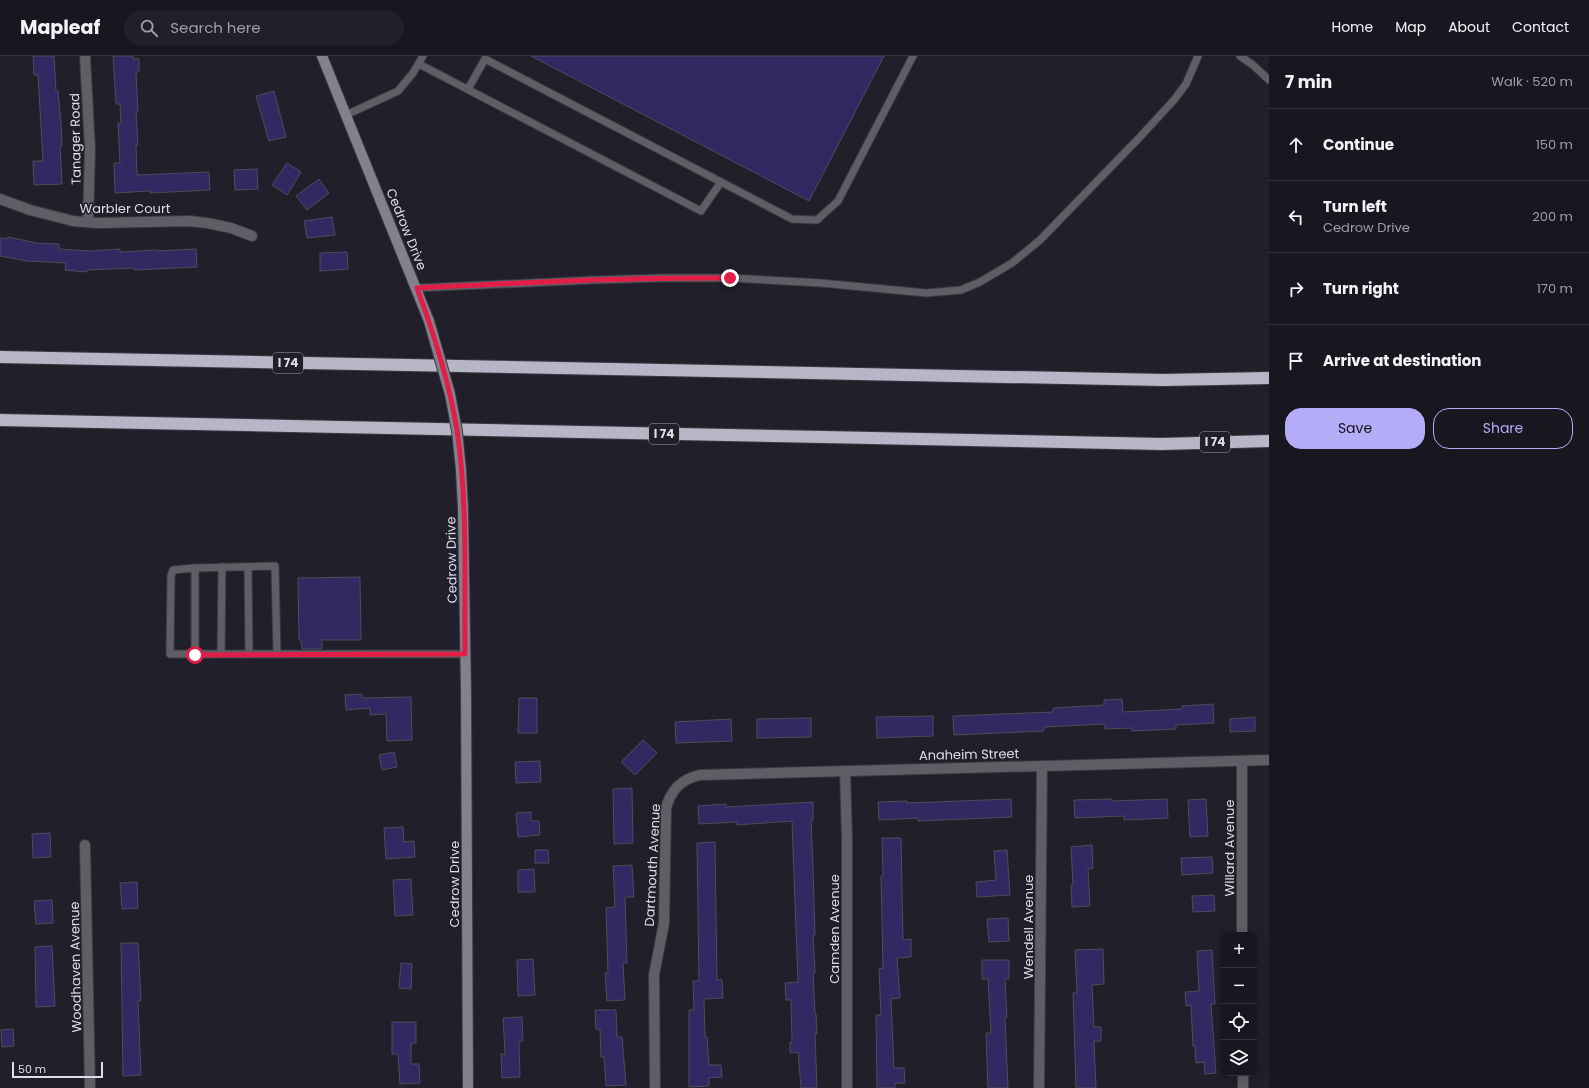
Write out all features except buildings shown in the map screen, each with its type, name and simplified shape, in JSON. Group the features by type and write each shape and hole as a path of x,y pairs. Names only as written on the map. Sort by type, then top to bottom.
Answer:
{"highway":[{"name":"I 74","path":"0,357 1155,380 1269,378"},
{"name":"I 74","path":"0,420 1162,444 1269,441"}],"street":[{"name":"Tanager Road","path":"85,56 90,149 88,222"},
{"name":"Cedrow Drive","path":"322,56 417,288 429,321 450,394 457,431 463,508 468,1088"},
{"name":"Warbler Court","path":"0,198 41,214 66,219 88,222 207,223 231,228 252,236"},
{"name":"Anaheim Street","path":"675,789 682,782 700,774 1269,760"},
{"name":"Willard Avenue","path":"1242,761 1242,932"},
{"name":"Wendell Avenue","path":"1039,1088 1042,766"},
{"name":"Camden Avenue","path":"845,771 847,839 847,1088"},
{"name":"Dartmouth Avenue","path":"655,1088 654,975 664,923 666,808 669,797 675,789"},
{"name":"Woodhaven Avenue","path":"85,845 90,1088"},
{"path":"1243,1076 1243,1088"}],"lane":[{"path":"346,115 398,91 413,73 423,56"},
{"path":"468,89 485,59 792,219 817,220 838,201 913,56"},
{"path":"417,288 594,280 722,278 821,283 926,293 961,290 980,282 1012,263 1040,240 1174,100 1186,84 1198,56"},
{"path":"1240,56 1253,65 1269,80"},
{"path":"419,64 701,211 720,182"},
{"path":"277,654 275,566 173,570 170,576 170,654 195,655 465,654"},
{"path":"248,567 249,654"},
{"path":"195,655 196,568"},
{"path":"221,654 222,568"}],"route":[{"path":"195,655 465,654 463,508 457,431 450,394 440,357 417,288 530,282 660,278 730,278"}]}
